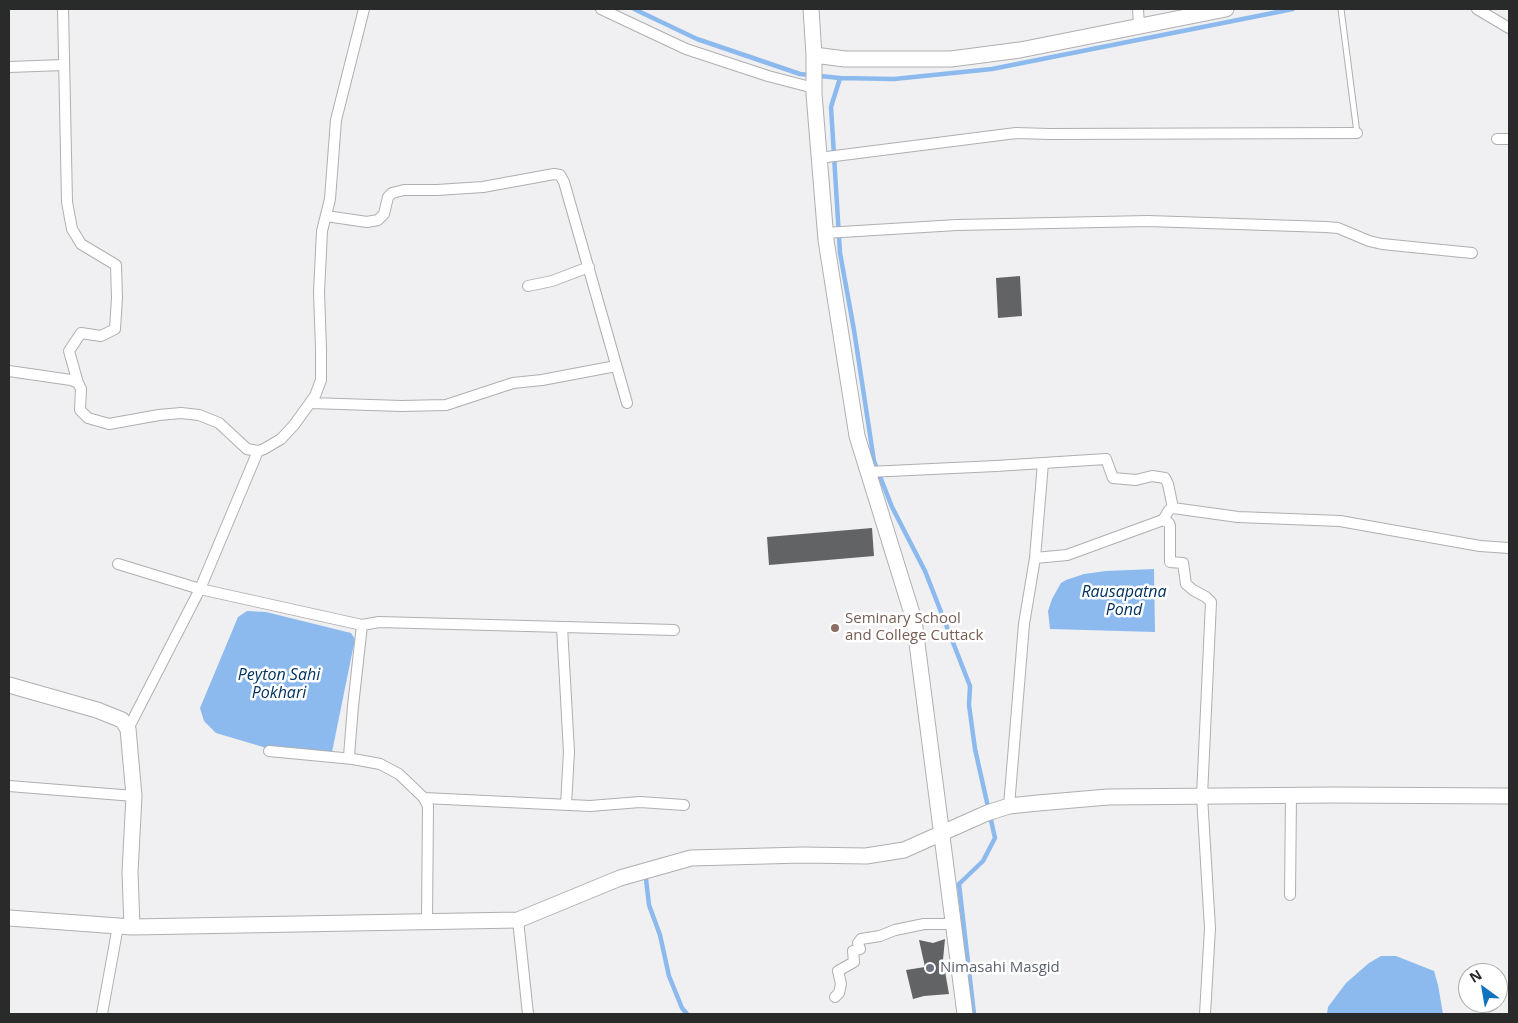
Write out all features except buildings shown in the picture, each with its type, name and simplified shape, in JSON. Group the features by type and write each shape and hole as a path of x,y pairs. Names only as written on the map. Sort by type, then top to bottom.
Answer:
{"street":[{"path":"62,9 67,202 72,230 81,244 116,265 117,298 114,329 101,336 81,333 69,350 81,389 80,410 88,418 109,424 159,414 181,413 199,415 218,423 247,449 258,451 281,438 294,425 316,396 321,380 319,262 322,231 330,199 334,168 336,120 364,9"},
{"path":"602,9 686,49 768,76 814,85"},
{"path":"811,9 814,85 825,233 857,436 914,620 965,1014"},
{"path":"1138,9 1139,26"},
{"path":"814,56 845,59 951,59 1020,50 1226,9"},
{"path":"1477,9 1509,28"},
{"path":"9,67 64,65"},
{"path":"819,158 1016,133 1357,133"},
{"path":"1497,139 1509,139"},
{"path":"326,216 367,222 378,220 384,214 388,198 392,193 404,190 483,187 554,174 560,175 564,182 589,267 627,403"},
{"path":"825,233 956,225 1148,221 1326,226 1338,228 1382,244 1472,253"},
{"path":"528,286 552,281 589,267"},
{"path":"311,403 401,406 446,405 513,383 616,366"},
{"path":"9,371 71,380 78,383"},
{"path":"128,729 200,589 258,451"},
{"path":"868,472 1106,459 1113,478 1136,480 1152,476 1165,478 1173,508"},
{"path":"998,810 1035,558 1043,463"},
{"path":"1035,558 1067,555 1163,520 1169,510 1173,508 1238,517 1340,521 1480,546 1509,548"},
{"path":"1163,520 1169,523 1170,526 1170,562 1183,563 1186,584 1206,597 1210,602 1202,796 1210,928 1205,1014"},
{"path":"118,564 200,589 362,625 379,622 674,630"},
{"path":"353,759 350,756 353,706 362,625"},
{"path":"562,627 569,752 566,805"},
{"path":"9,685 97,710 122,720 128,729 134,796 130,872 125,926 102,1014"},
{"path":"269,750 353,759 380,764 399,774 424,798 428,806 427,921"},
{"path":"9,786 134,796"},
{"path":"1290,895 1291,796"},
{"path":"9,918 125,926 518,920 620,878 691,858 803,855 866,856 904,850 998,810 1108,797 1509,796"},
{"path":"424,798 590,806 640,802 684,805"},
{"path":"518,920 528,1014"},
{"path":"835,997 839,993 841,984 838,971 854,962 853,951 860,949 858,943 861,940 924,924 953,924"}],"lane":[{"path":"1341,9 1357,133"}],"water":[{"name":"Rausapatna Pond","path":"1154,569 1155,632 1050,629 1048,611 1061,583 1066,580 1084,574 1106,571"},
{"name":"Peyton Sahi Pokhari","path":"247,611 266,612 351,633 355,639 332,752 270,749 216,733 204,721 200,708 238,617"},
{"path":"1381,956 1396,956 1434,971 1443,1014 1327,1014 1328,1007 1346,983 1369,963"}],"waterway":[{"path":"634,9 697,39 800,74 840,78 894,79 992,69 1293,9"},
{"path":"840,78 831,107 840,253 874,461 892,507 925,571 970,686 969,705 975,749 995,838 983,861 959,884 974,1014"},
{"path":"646,879 649,905 660,935 669,976 682,1008 687,1014"}],"place":[{"name":"Seminary School and College Cuttack","path":"835,628"},
{"name":"Nimasahi Masgid","path":"930,968"}]}
